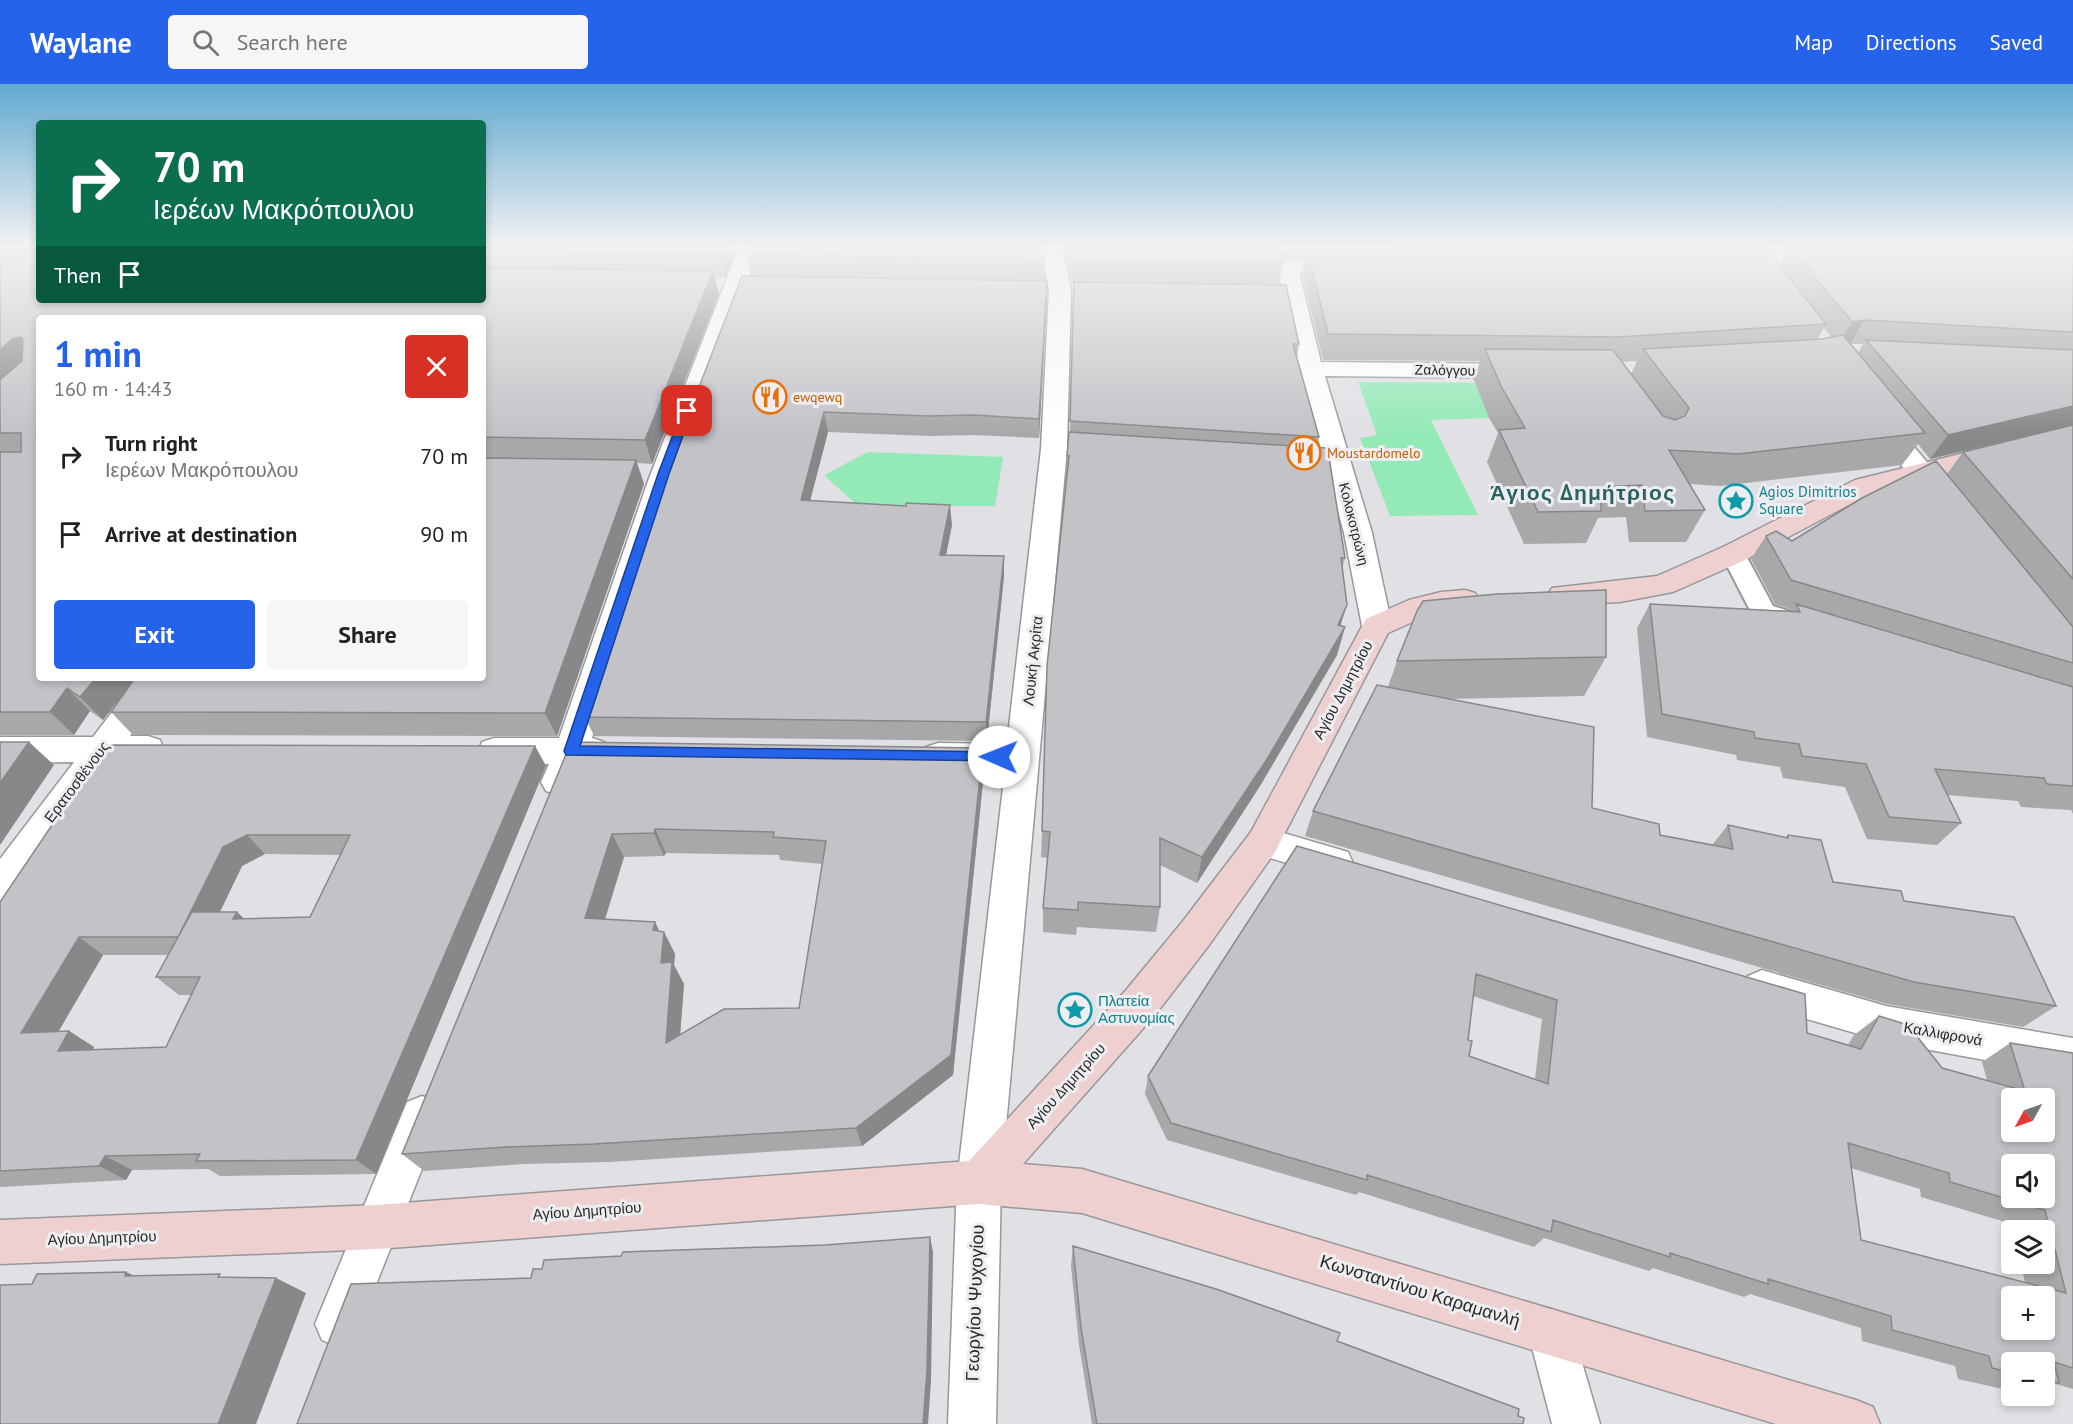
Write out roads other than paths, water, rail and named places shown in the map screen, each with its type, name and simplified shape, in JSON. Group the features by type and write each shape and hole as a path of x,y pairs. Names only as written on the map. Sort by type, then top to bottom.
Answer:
{"main road":[{"path":"1534,597 1620,592 1663,585 1733,554 1864,486 1922,474 2073,434"},
{"name":"Αγίου Δημητρίου","path":"0,1242 377,1227 979,1182 1141,1002 1196,933 1263,842 1377,626 1419,606 1490,599"},
{"name":"Κωνσταντίνου Καραμανλή","path":"979,1182 1082,1191 1856,1424"}],"street":[{"path":"548,807 571,751 652,474 725,310"},
{"name":"Λουκή Ακρίτα","path":"979,1182 1023,758 1066,450 1061,310"},
{"name":"Κολοκοτρώνη","path":"1297,310 1311,369 1328,468 1358,533 1377,626"},
{"name":"Ζαλόγγου","path":"1311,369 1548,371"},
{"path":"1865,402 1959,519"},
{"path":"1733,554 1763,612 1821,630"},
{"name":"Ερατοσθένους","path":"0,887 153,681"},
{"path":"0,750 172,749"},
{"path":"465,751 619,752"},
{"path":"904,756 1023,758"},
{"path":"1263,842 1365,872"},
{"name":"Καλλιφρονά","path":"1727,977 1886,1024 2073,1057"},
{"path":"323,1361 431,1094"},
{"name":"Γεωργίου Ψυχογίου","path":"972,1424 979,1182"},
{"path":"1551,1332 1576,1424"}],"place":[{"name":"ewqewq","path":"770,397"},
{"name":"Moustardomelo","path":"1304,453"},
{"name":"Agios Dimitrios Square","path":"1736,501"},
{"name":"Πλατεία Αστυνομίας","path":"1075,1010"}],"district":[{"name":"Άγιος Δημήτριος","path":"1583,493"}]}
